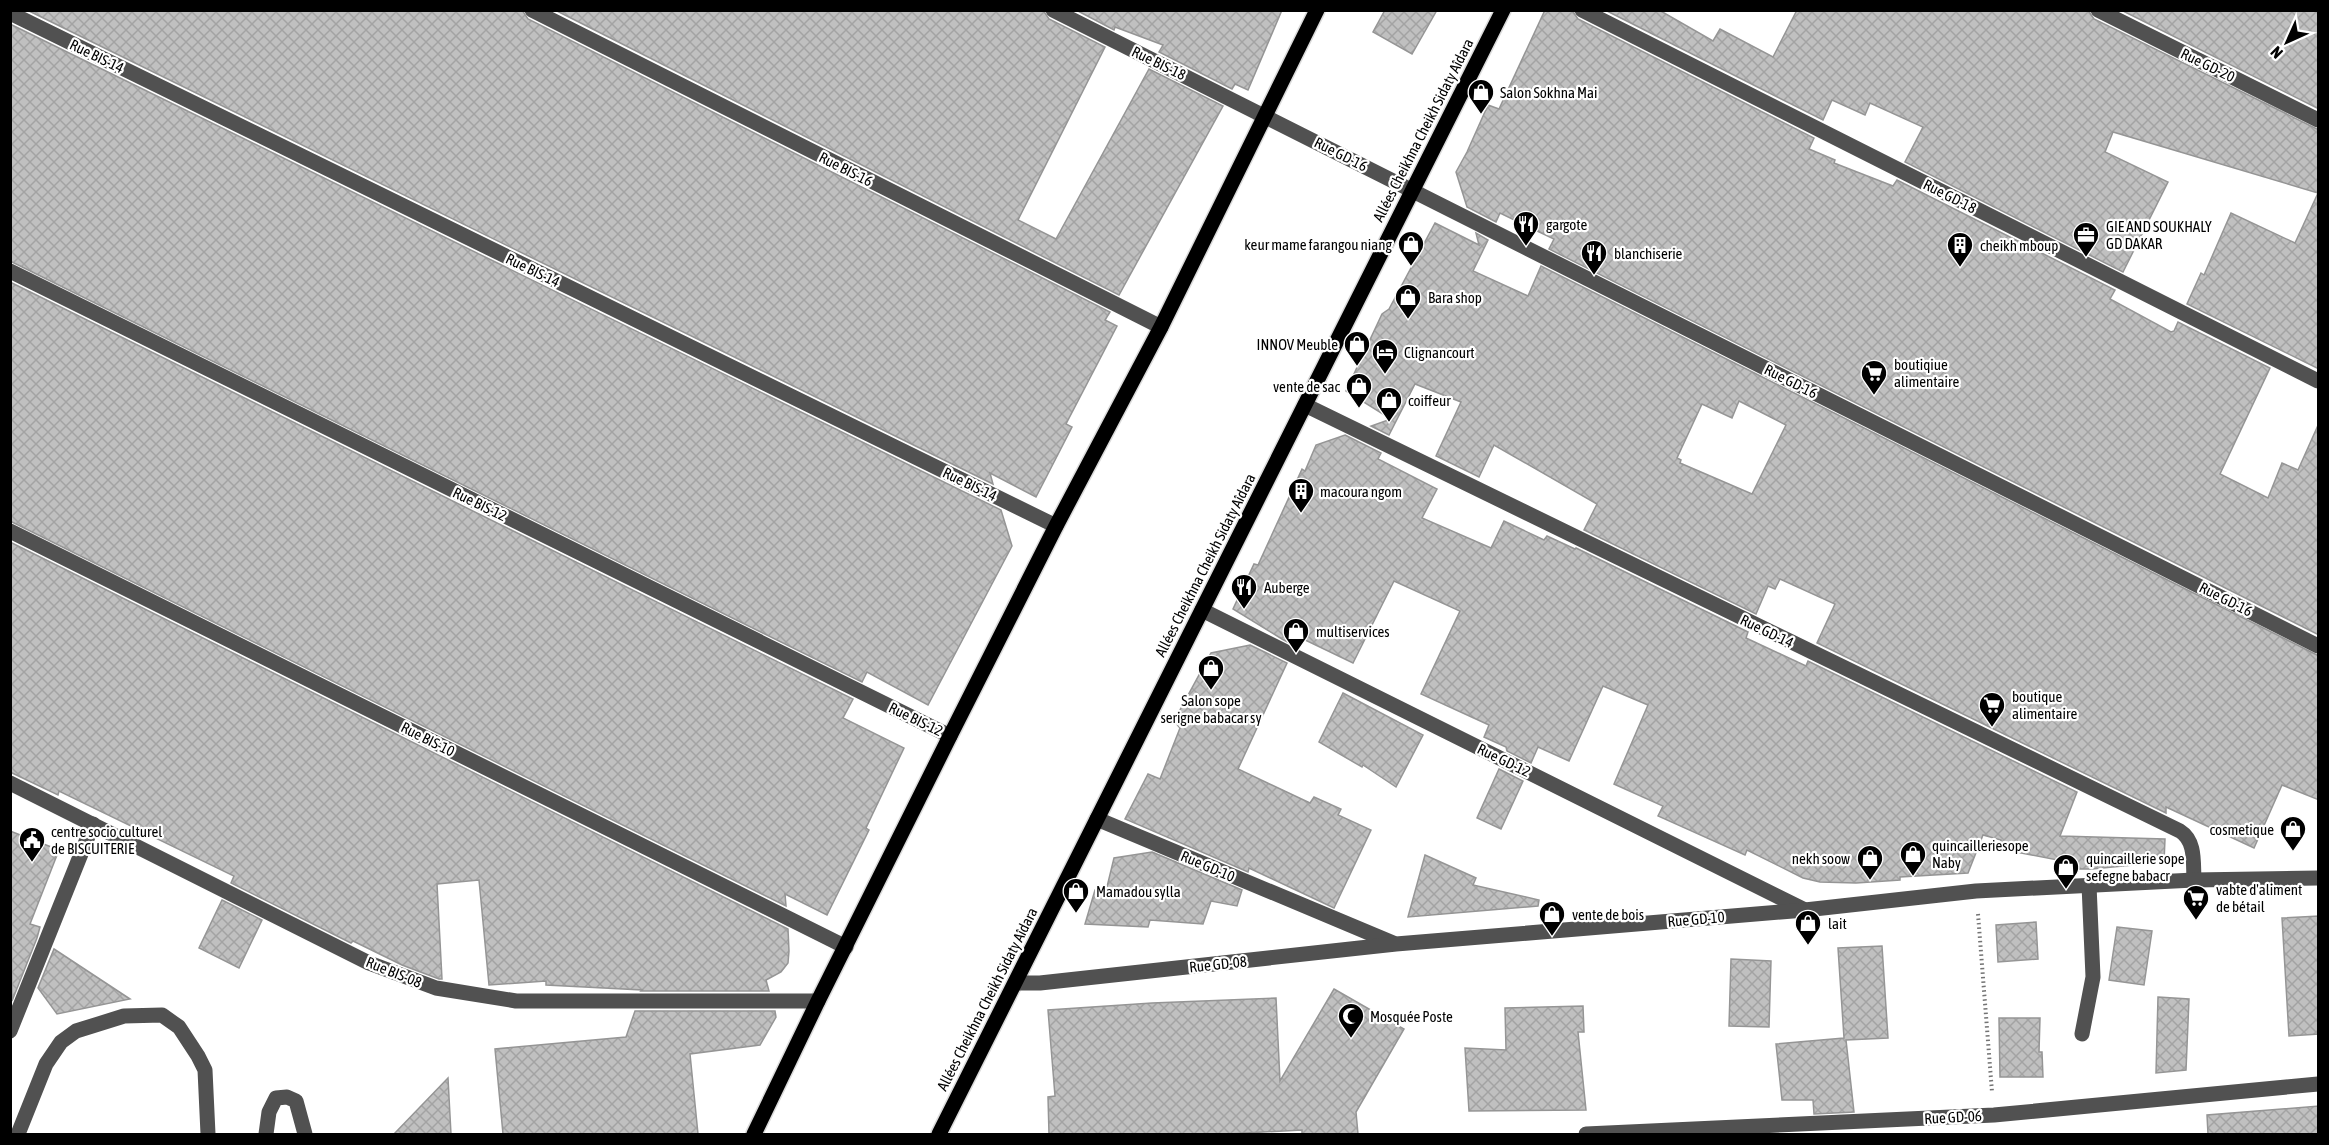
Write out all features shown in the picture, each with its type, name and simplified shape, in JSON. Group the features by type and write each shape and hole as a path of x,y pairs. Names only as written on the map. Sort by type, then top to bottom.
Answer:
{"main road":[{"path":"754,1134 950,736 1056,526 1161,327 1317,10"},
{"name":"Allées Cheikhna Cheikh Sidaty Aîdara","path":"939,1134 1503,10"}],"street":[{"name":"Rue BIS-16","path":"532,10 1161,327"},
{"name":"Rue BIS-18","path":"1053,10 1264,115"},
{"name":"Rue GD-18","path":"1582,10 2319,381"},
{"name":"Rue GD-20","path":"2098,10 2319,120"},
{"name":"Rue BIS-14","path":"10,14 1056,526"},
{"name":"Rue GD-16","path":"1264,115 2319,646"},
{"name":"Rue BIS-12","path":"10,271 950,736"},
{"name":"Rue GD-14","path":"1305,405 2180,831 2188,836 2191,843 2194,880"},
{"name":"Rue BIS-10","path":"10,531 846,947"},
{"name":"Rue GD-12","path":"1203,610 1805,910"},
{"name":"Rue BIS-08","path":"10,783 369,963 436,988 516,1001 818,1001"},
{"name":"Rue GD-10","path":"1097,819 1396,944 1805,910 1976,891 2194,880 2319,878"},
{"path":"10,1031 93,824"},
{"path":"2082,1034 2093,977 2089,885"},
{"name":"Rue GD-08","path":"1015,983 1040,983 1396,944"},
{"path":"18,1134 45,1064 61,1042 76,1031 124,1016 162,1015 179,1027 205,1070 208,1134"},
{"name":"Rue GD-06","path":"1586,1134 1994,1115 2319,1084"},
{"path":"266,1134 269,1112 276,1098 287,1097 296,1101 305,1134"}],"path":[{"path":"1976,891 1994,1115"}],"building":[{"path":"27,10 522,10 528,19 1110,312 1105,320 1117,326 1066,424 1072,427 1036,497 990,473 993,484"},
{"path":"555,10 1043,10 1049,19 1105,47 1018,220 1056,239 1149,69 1223,106 1119,295"},
{"path":"1076,10 1282,10 1248,90 1235,84 1232,89 1159,52 1163,45 1115,27 1114,30"},
{"path":"1385,10 1437,10 1412,54 1373,32"},
{"path":"1545,10 1572,10 1578,19 1814,138 1809,149 1835,160 1834,163 1893,186 1897,180 2115,290 2110,299 2171,332 2174,331 2178,322 2270,368 2220,474 2268,498 2282,463 2298,470 2319,423 2319,635 1549,249 1554,239 1500,213 1496,222 1467,207 1456,172 1488,105 1499,109"},
{"path":"1605,10 1659,10 1713,41 1720,29 1773,57 1797,10 2088,10 2094,19 2319,130 2319,369 2187,304 2201,273 2204,275 2231,213 2295,243 2318,193 2113,132 2105,152 2168,182 2123,272 1905,162 1923,127 1870,103 1865,115 1832,100 1823,120"},
{"path":"2121,10 2319,10 2319,109"},
{"path":"10,24 1001,510 1012,546 928,705 867,672 862,682 10,261"},
{"path":"1435,223 1479,245 1476,233 1488,240 1473,271 1528,296 1541,266 2319,656 2319,800 2282,785 2254,848 2166,807 2166,813 1817,643 1835,604 1780,579 1775,589 1768,586 1756,614 1584,530 1597,504 1494,445 1479,477 1436,456 1461,402 1415,384 1389,435 1371,426 1391,419 1346,391 1382,314 1389,309","holes":["1739,401 1786,425 1752,494 1680,463 1681,460 1677,458 1702,404 1732,418"]},
{"path":"10,282 853,699 843,718 904,748 866,828 869,830 827,915 785,894 786,906 10,521"},
{"path":"1345,435 1381,453 1378,459 1437,489 1422,518 1491,548 1504,521 1544,540 1547,536 1576,548 1748,632 1746,638 1806,666 1808,661 2077,792 2060,836 2165,839 2164,862 2092,869 2058,869 2058,860 2000,849 2001,840 1983,835 1968,873 1900,877 1900,880 1856,883 1820,882 1803,878 1747,850 1745,855 1658,816 1663,806 1614,784 1648,705 1603,686 1569,761 1538,747 1531,763 1507,751 1506,747 1484,737 1489,725 1421,694 1460,611 1394,581 1353,663 1299,637 1295,646 1233,609 1254,564 1258,565 1302,469 1305,471 1316,445"},
{"path":"10,542 788,929 788,963 781,972 766,980 769,991 641,991 546,985 546,981 489,985 479,880 437,884 442,979 439,979 402,965 353,941 351,943 231,883 234,876 59,791 58,795 10,772"},
{"path":"1250,645 1287,663 1238,769 1310,803 1314,797 1341,809 1338,815 1371,830 1334,908 1249,868 1248,872 1125,819 1148,774 1160,779 1180,728 1174,721 1211,653"},
{"path":"1343,693 1423,735 1396,787 1363,765 1362,767 1319,742"},
{"path":"1499,769 1523,781 1501,829 1477,818"},
{"path":"10,831 59,850 30,924 40,927 12,1001"},
{"path":"1152,852 1242,890 1237,906 1211,901 1203,924 1150,920 1148,927 1085,924 1095,890 1106,891 1114,858"},
{"path":"1425,855 1476,878 1473,885 1539,900 1538,906 1408,917"},
{"path":"222,900 262,920 239,968 199,948"},
{"path":"2319,916 2319,1034 2289,1036 2282,918"},
{"path":"2036,922 2038,959 1998,962 1996,925"},
{"path":"2117,927 2152,931 2144,985 2109,980"},
{"path":"1882,946 1888,1038 1846,1040 1854,1112 1814,1114 1813,1100 1782,1100 1776,1044 1844,1038 1838,948"},
{"path":"54,949 130,999 57,1014 38,988"},
{"path":"1731,959 1771,961 1769,1027 1729,1026"},
{"path":"1334,989 1404,1029 1356,1112 1358,1134 1302,1134 1302,1130 1228,1134 1049,1134 1048,1097 1055,1096 1048,1010 1276,998 1280,1081"},
{"path":"2158,997 2189,999 2186,1070 2156,1073"},
{"path":"1583,1006 1584,1032 1578,1032 1586,1110 1469,1111 1465,1048 1506,1050 1505,1008"},
{"path":"635,1011 775,1011 776,1017 760,1045 690,1054 698,1134 503,1134 495,1049 626,1037"},
{"path":"1999,1018 2040,1018 2039,1052 2042,1052 2043,1077 2000,1077"},
{"path":"448,1078 451,1134 394,1134"},
{"path":"2319,1106 2319,1134 2208,1134 2207,1115"}],"place":[{"name":"Salon Sokhna Mai","path":"1481,115"},
{"name":"gargote","path":"1526,247"},
{"name":"GIE AND SOUKHALY GD DAKAR","path":"2086,258"},
{"name":"keur mame farangou niang","path":"1411,267"},
{"name":"cheikh mboup","path":"1960,268"},
{"name":"blanchiserie","path":"1594,276"},
{"name":"Bara shop","path":"1408,320"},
{"name":"INNOV Meuble","path":"1357,367"},
{"name":"Clignancourt","path":"1385,375"},
{"name":"boutiqiue alimentaire","path":"1874,396"},
{"name":"vente de sac","path":"1359,409"},
{"name":"coiffeur","path":"1389,423"},
{"name":"macoura ngom","path":"1301,514"},
{"name":"Auberge","path":"1244,610"},
{"name":"multiservices","path":"1296,654"},
{"name":"Salon sope serigne babacar sy","path":"1211,691"},
{"name":"boutique alimentaire","path":"1992,728"},
{"name":"cosmetique","path":"2293,852"},
{"name":"centre socio culturel de BISCUITERIE","path":"32,863"},
{"name":"quincailleriesope Naby","path":"1913,877"},
{"name":"nekh soow","path":"1870,881"},
{"name":"quincaillerie sope sefegne babacr","path":"2066,890"},
{"name":"Mamadou sylla","path":"1076,914"},
{"name":"vabte d'aliment de bétail","path":"2196,921"},
{"name":"vente de bois","path":"1552,937"},
{"name":"lait","path":"1808,946"},
{"name":"Mosquée Poste","path":"1351,1039"}]}
